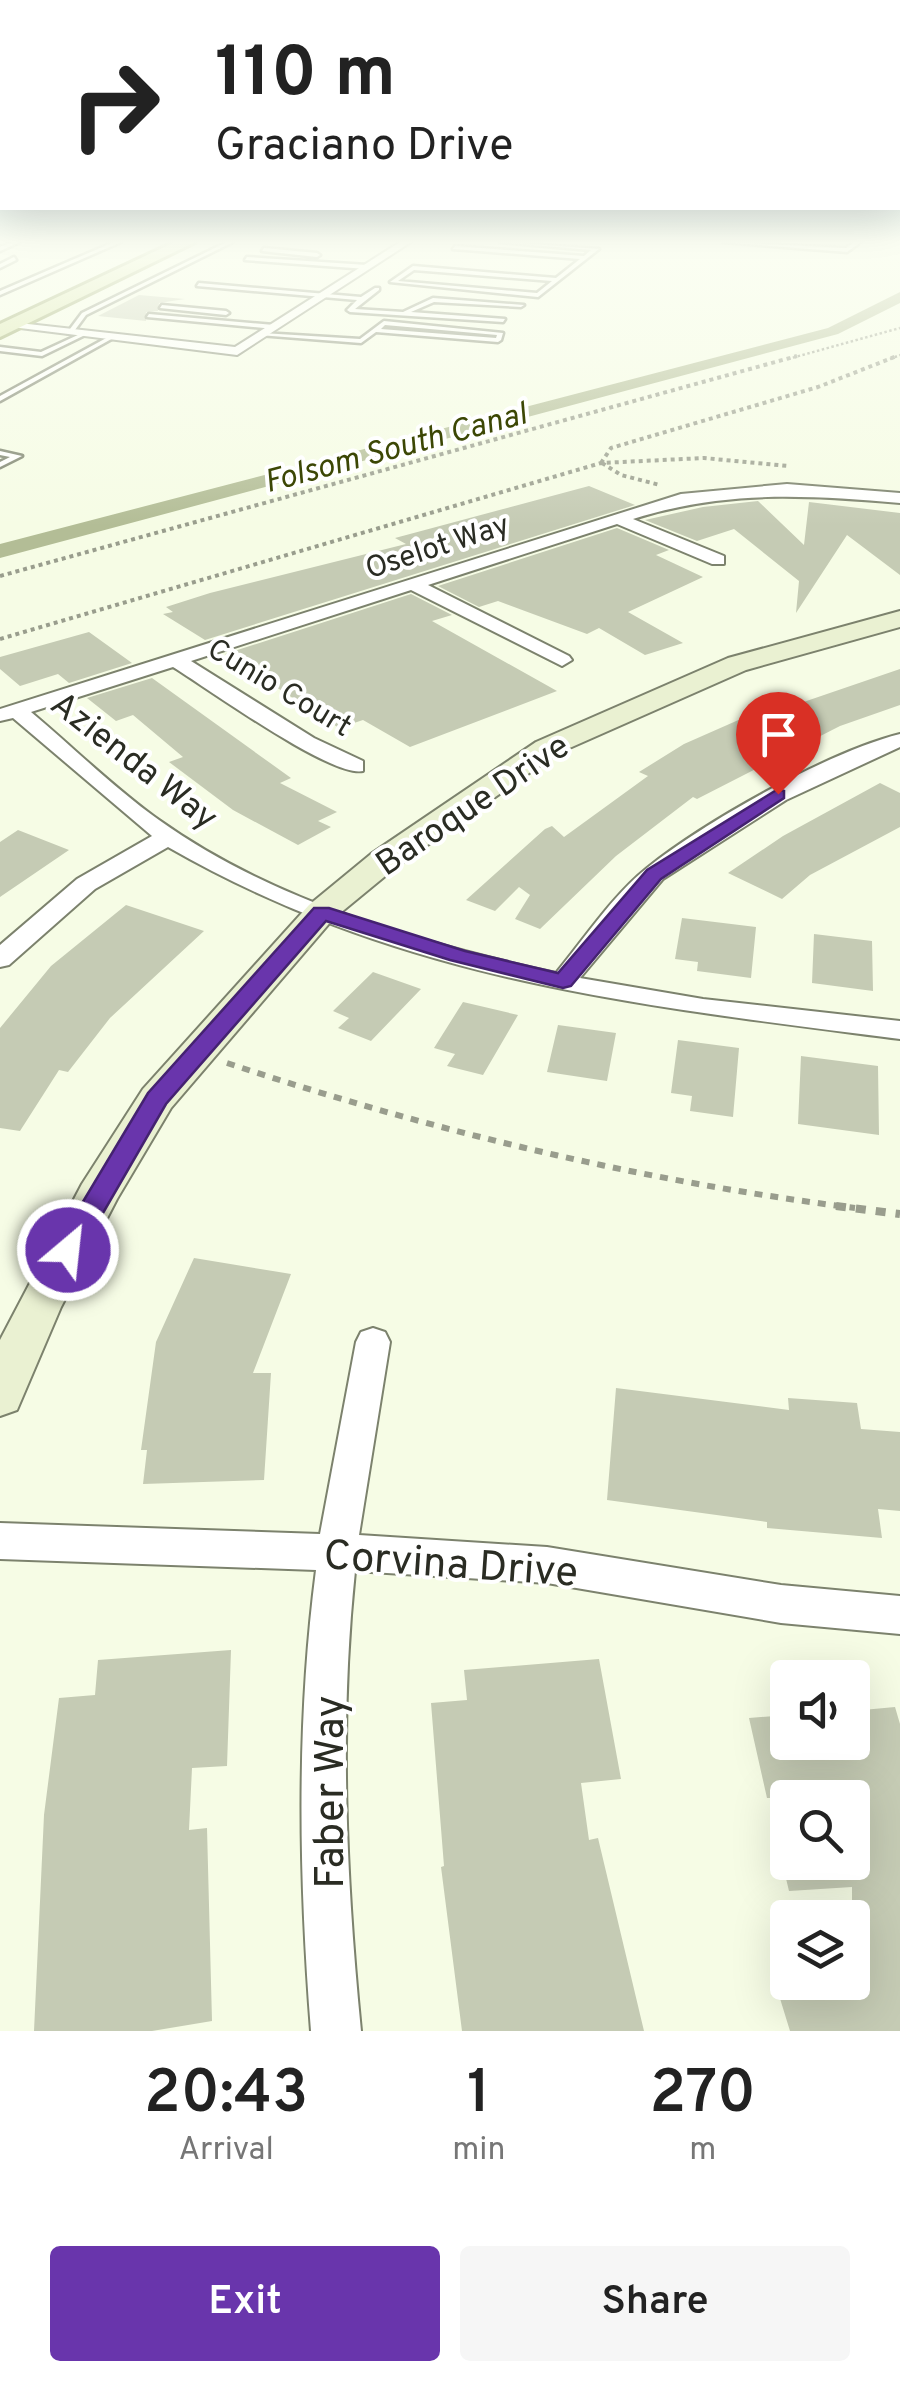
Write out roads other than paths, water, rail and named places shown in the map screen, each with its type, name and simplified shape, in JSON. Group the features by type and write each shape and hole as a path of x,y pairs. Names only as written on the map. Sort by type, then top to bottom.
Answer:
{"street":[{"path":"101,337 237,351 259,337"},
{"name":"Oselot Way","path":"8,712 690,496 787,489 900,498"},
{"path":"616,518 718,560"},
{"path":"410,584 562,660"},
{"name":"Baroque Drive","path":"0,1396 38,1306 97,1194 157,1099 322,912 383,861 546,748 738,664 822,637 900,619"},
{"name":"Cunio Court","path":"175,658 306,743 355,766"},
{"name":"Azienda Way","path":"8,712 168,837 237,876 322,912 458,956 639,998 900,1030"},
{"path":"563,981 654,874 778,794 900,740"},
{"path":"0,959 86,884 168,837"},
{"name":"Faber Way","path":"336,2031 324,1774 335,1553 355,1419 372,1342"},
{"name":"Corvina Drive","path":"0,1541 547,1565 781,1604 900,1615"}],"lane":[{"path":"0,349 42,354 72,337"},
{"path":"348,337 466,346 475,338"},
{"path":"460,337 498,340 499,337"},
{"path":"0,399 112,338"},
{"path":"0,453 18,456 0,464"}],"waterway":[{"name":"Folsom South Canal","path":"0,551 811,337"}]}
